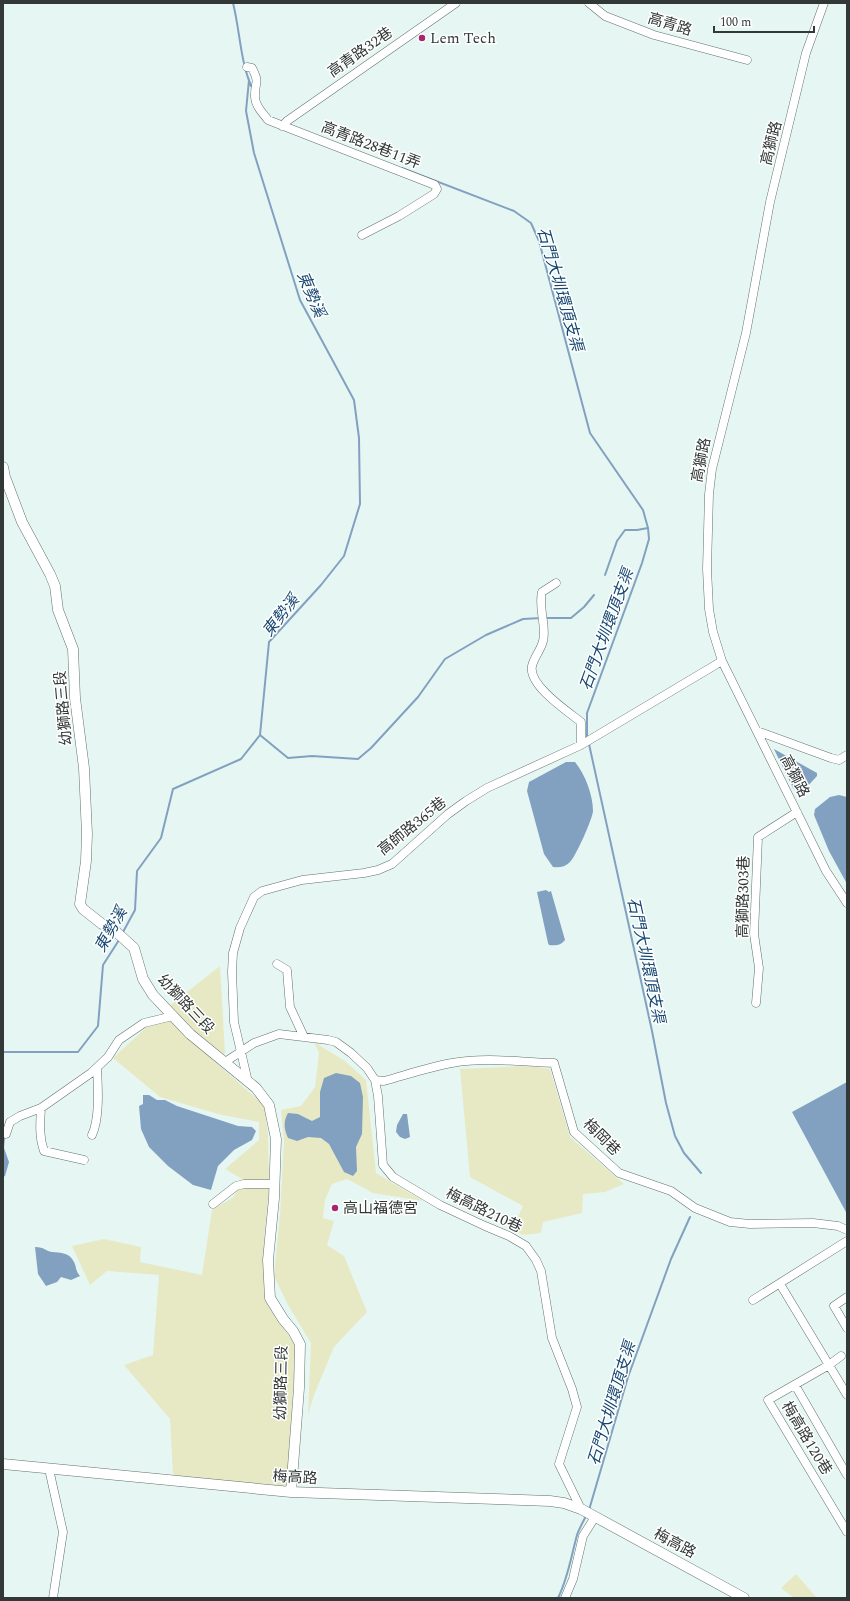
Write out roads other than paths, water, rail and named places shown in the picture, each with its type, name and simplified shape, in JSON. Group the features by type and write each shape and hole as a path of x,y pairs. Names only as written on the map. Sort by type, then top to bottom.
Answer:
{"street":[{"name":"高青路32巷","path":"282,126 456,3"},
{"name":"高青路","path":"589,3 605,16 654,35 748,60"},
{"name":"高獅路","path":"824,3 806,53 770,202 746,333 712,469 707,531 708,577 713,632 722,661 826,871 847,903"},
{"name":"高青路28巷11弄","path":"247,67 252,68 257,78 254,96 259,109 268,120 435,185 437,189 434,194 399,216 362,235"},
{"name":"幼獅路三段","path":"3,467 5,477 22,522 55,586 58,610 73,649 75,698 84,768 86,827 86,861 80,904 83,909 102,924 113,930 134,948 143,979 153,995 190,1034 256,1088 269,1105 276,1139 275,1184 268,1260 270,1298 283,1319 293,1331 300,1344 299,1388 291,1492"},
{"path":"556,583 542,592 540,600 544,640 532,666 532,674 536,683 546,693 581,722 580,735 582,745"},
{"name":"高師路365巷","path":"248,1082 234,1022 232,972 233,953 240,928 254,897 262,891 297,881 364,873 378,870 392,864 438,822 466,801 487,788 582,745 722,661"},
{"path":"757,731 831,758 839,760 847,755"},
{"name":"高獅路303巷","path":"756,1003 759,968 754,934 758,836 798,812"},
{"path":"277,964 287,970 290,1007 304,1037"},
{"path":"6,1134 10,1122 20,1116 41,1108 91,1073 108,1057 119,1040 144,1023 173,1016"},
{"name":"梅高路210巷","path":"225,1062 254,1043 279,1034 336,1042 351,1053 367,1068 375,1080 378,1096 382,1165 389,1174 440,1205 509,1236 526,1246 536,1260 541,1271 552,1338 572,1389 577,1407 559,1464 588,1513"},
{"name":"梅岡巷","path":"375,1080 384,1081 453,1063 504,1060 554,1063 574,1132 619,1173 671,1191 695,1208 730,1222 750,1224 812,1224 838,1226 847,1230"},
{"path":"92,1136 95,1129 98,1087 97,1068"},
{"path":"41,1108 40,1129 41,1142 44,1151 84,1160"},
{"path":"213,1204 236,1186 244,1184 275,1184"},
{"path":"754,1300 847,1241"},
{"path":"780,1284 847,1395"},
{"path":"847,1297 834,1306 847,1328"},
{"path":"841,1356 829,1365 795,1385 847,1475"},
{"name":"梅高路120巷","path":"795,1385 768,1400 847,1531"},
{"name":"梅高路","path":"3,1464 291,1492 550,1501 564,1503 588,1513 744,1598"},
{"path":"49,1469 63,1532 54,1598"},
{"path":"564,1598 573,1579 588,1513"}],"water":[{"path":"774,749 817,773 817,776 805,789 798,792 793,788"},
{"path":"566,762 575,762 582,772 590,792 593,811 587,829 572,859 564,866 553,867 544,854 527,791 529,782"},
{"path":"839,795 847,797 847,884 829,851 814,815 815,809 830,797"},
{"path":"546,890 549,892 551,891 565,940 556,945 549,945 548,943 537,892"},
{"path":"336,1073 351,1076 360,1083 363,1097 362,1134 356,1147 357,1171 353,1176 344,1172 329,1144 321,1138 308,1137 297,1141 288,1138 285,1129 285,1119 288,1113 298,1114 312,1121 320,1117 320,1092 324,1078"},
{"path":"847,1082 847,1214 792,1112"},
{"path":"143,1095 149,1095 157,1100 165,1100 177,1106 238,1126 252,1127 256,1131 252,1140 234,1150 218,1166 211,1190 193,1185 168,1166 149,1147 141,1129 139,1106 143,1104"},
{"path":"403,1114 407,1114 410,1137 405,1139 400,1137 396,1132 397,1125"},
{"path":"3,1136 5,1137 4,1148 9,1162 5,1176 3,1177"},
{"path":"35,1247 70,1256 80,1276 71,1280 61,1277 57,1282 46,1286 38,1274"}],"waterway":[{"name":"石門大圳環頂支渠","path":"233,3 242,55 251,86"},
{"name":"東勢溪","path":"123,932 135,910 137,871 161,838 173,789 241,759 260,735 269,642 321,585 344,556 360,504 359,438 354,400 300,300 254,153 246,111 249,80"},
{"name":"石門大圳環頂支渠","path":"402,168 514,211 531,223 539,241 590,433 643,510 648,528 649,539 642,563 587,713 587,738"},
{"name":"石門大圳環頂支渠","path":"605,575 617,541 625,530 648,528"},
{"name":"石門大圳環頂支渠","path":"546,618 571,618 584,607 594,595"},
{"name":"石門大圳環頂支渠","path":"260,735 288,758 312,756 358,759 371,748 418,697 445,659 486,635 523,619 541,618"},
{"name":"石門大圳環頂支渠","path":"589,744 652,1031 666,1103 675,1136 684,1153 701,1173"},
{"name":"東勢溪","path":"3,1052 78,1052 98,1026 103,965 119,940"},
{"name":"石門大圳環頂支渠","path":"589,1510 628,1377 671,1259 690,1217"},
{"name":"石門大圳環頂支渠","path":"558,1598 567,1575 577,1535 586,1516"}],"place":[{"name":"Lem Tech","path":"422,38"},
{"name":"高山福德宮","path":"335,1208"}]}
